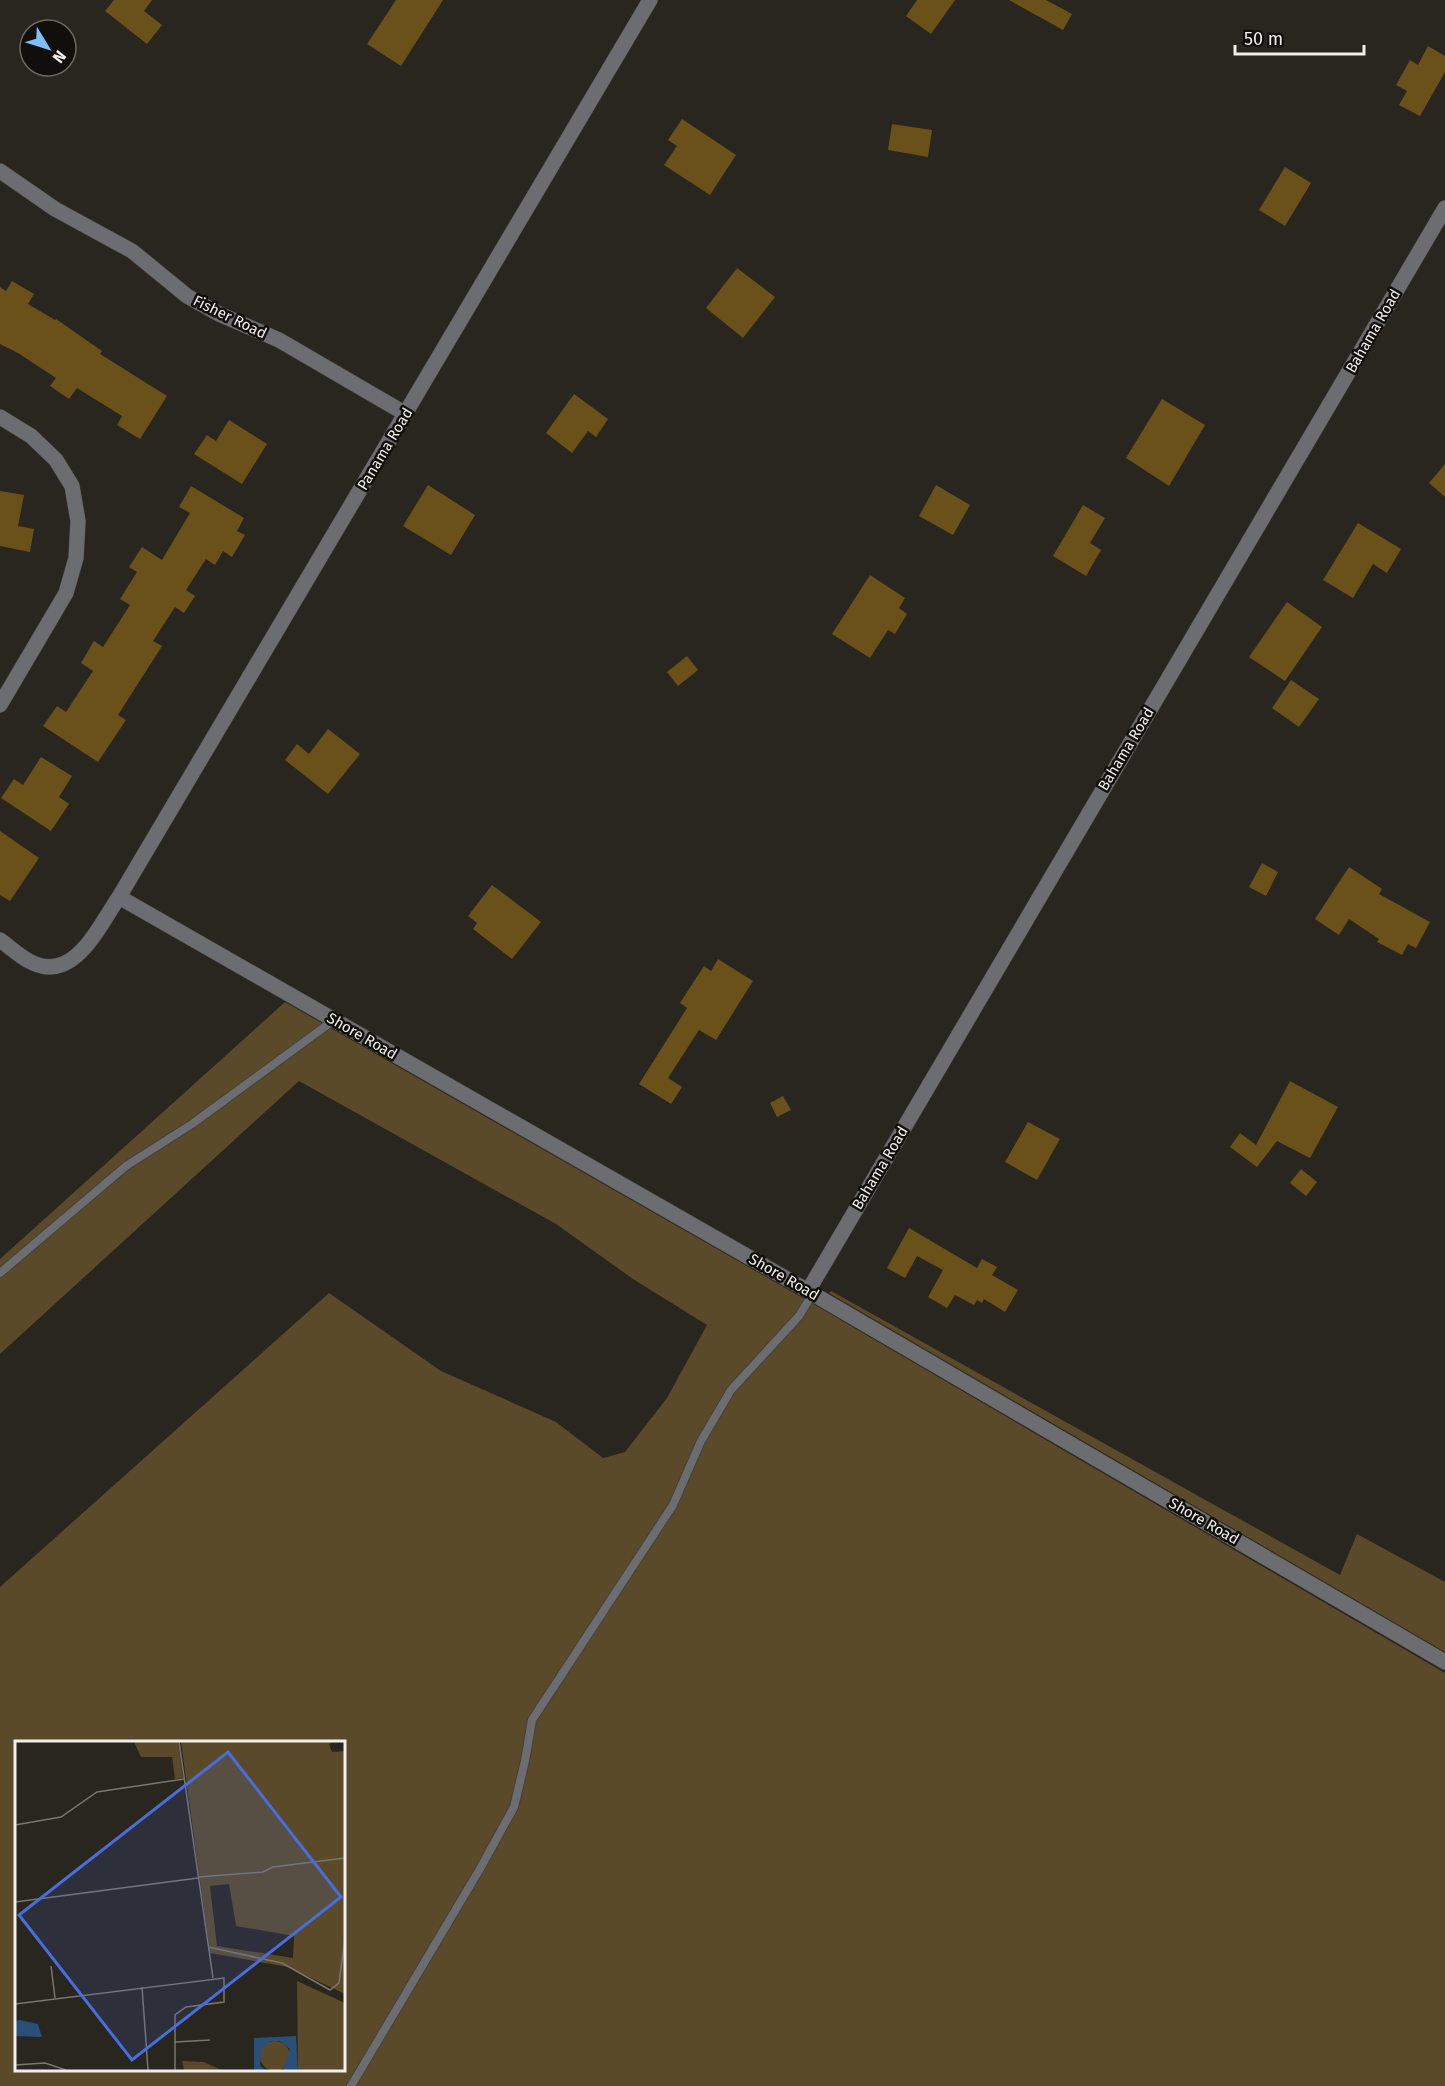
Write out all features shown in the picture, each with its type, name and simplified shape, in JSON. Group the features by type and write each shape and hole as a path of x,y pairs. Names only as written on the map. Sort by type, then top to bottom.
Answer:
{"street":[{"name":"Panama Road","path":"0,940 30,962 49,968 66,965 85,947 119,897 651,0"},
{"name":"Fisher Road","path":"0,171 55,209 132,251 187,296 219,314 279,340 406,414"},
{"name":"Bahama Road","path":"810,1292 1445,208"},
{"path":"0,417 31,436 56,460 72,486 78,520 76,558 66,593 0,705"},
{"name":"Shore Road","path":"119,897 810,1292 1445,1662"}],"lane":[{"path":"0,1273 126,1166 192,1124 334,1020"},
{"path":"351,2086 514,1807 532,1720 673,1505 701,1441 731,1390 798,1316 810,1292"}],"shaded area":[{"path":"285,1002 815,1305 1445,1673 1445,2086 0,2086 0,1587 329,1293 441,1371 556,1422 603,1458 625,1452 667,1398 707,1325 633,1279 556,1224 299,1081 0,1354 0,1259"},
{"path":"831,1291 1340,1575 1357,1534 1445,1582 1445,1652 829,1293"}],"building":[{"path":"114,0 152,0 144,11 162,25 147,44 105,11"},
{"path":"396,0 443,0 401,66 367,44"},
{"path":"917,0 955,0 931,34 906,16"},
{"path":"1009,0 1046,0 1072,14 1063,30"},
{"path":"1428,46 1445,56 1445,72 1420,116 1399,105 1407,91 1396,85 1410,60 1418,65"},
{"path":"682,119 736,155 710,195 664,165 677,146 668,140"},
{"path":"892,124 932,130 928,157 888,150"},
{"path":"1285,167 1311,183 1285,226 1259,210"},
{"path":"737,268 775,297 743,338 706,308"},
{"path":"12,281 34,294 28,304 56,319 102,351 100,354 167,396 140,439 117,425 122,416 77,388 69,399 50,386 56,378 0,344 0,287 6,291"},
{"path":"574,394 608,419 596,437 588,431 572,453 546,433"},
{"path":"1162,399 1205,425 1169,486 1126,458"},
{"path":"229,420 267,444 242,484 194,454 207,435 216,441"},
{"path":"1445,464 1445,497 1429,483"},
{"path":"428,485 475,515 451,555 403,526"},
{"path":"936,485 970,505 953,535 919,516"},
{"path":"191,486 244,518 237,531 245,535 232,557 223,551 215,565 206,559 186,590 195,596 184,613 175,607 153,641 162,646 118,715 126,720 98,762 43,726 57,706 66,712 93,671 81,663 94,641 103,647 130,605 120,599 137,572 129,567 142,547 162,560 190,513 179,507"},
{"path":"0,491 24,495 18,526 34,529 30,552 0,546"},
{"path":"1083,505 1105,518 1090,543 1101,550 1086,576 1053,556"},
{"path":"1358,523 1401,549 1387,573 1373,564 1353,598 1323,580"},
{"path":"870,575 905,598 899,608 907,614 895,634 888,630 870,658 832,634"},
{"path":"1287,602 1322,627 1285,681 1249,657"},
{"path":"687,656 698,670 678,686 667,672"},
{"path":"1291,680 1319,699 1299,727 1272,708"},
{"path":"328,729 360,754 328,794 285,760 297,744 309,754"},
{"path":"41,757 72,776 59,797 69,804 51,831 1,798 14,779 23,785"},
{"path":"0,831 39,858 10,901 0,895"},
{"path":"1262,863 1278,872 1266,896 1249,887"},
{"path":"1349,867 1382,889 1379,894 1430,922 1416,948 1408,944 1402,955 1377,942 1379,939 1349,919 1339,935 1315,919"},
{"path":"492,885 541,922 512,959 473,929 477,923 468,916"},
{"path":"718,959 753,981 716,1040 699,1030 668,1078 682,1087 671,1104 639,1084 687,1008 680,1003 704,966 711,971"},
{"path":"1290,1081 1338,1107 1310,1158 1277,1141 1257,1167 1230,1147 1240,1133 1256,1145"},
{"path":"783,1096 791,1110 777,1117 770,1103"},
{"path":"1028,1122 1060,1139 1037,1180 1005,1162"},
{"path":"1301,1169 1317,1182 1306,1196 1290,1183"},
{"path":"909,1228 977,1268 982,1259 997,1267 992,1275 1018,1290 1005,1312 984,1299 982,1303 977,1300 974,1305 955,1295 947,1308 928,1297 943,1270 917,1256 905,1278 887,1268"}]}
